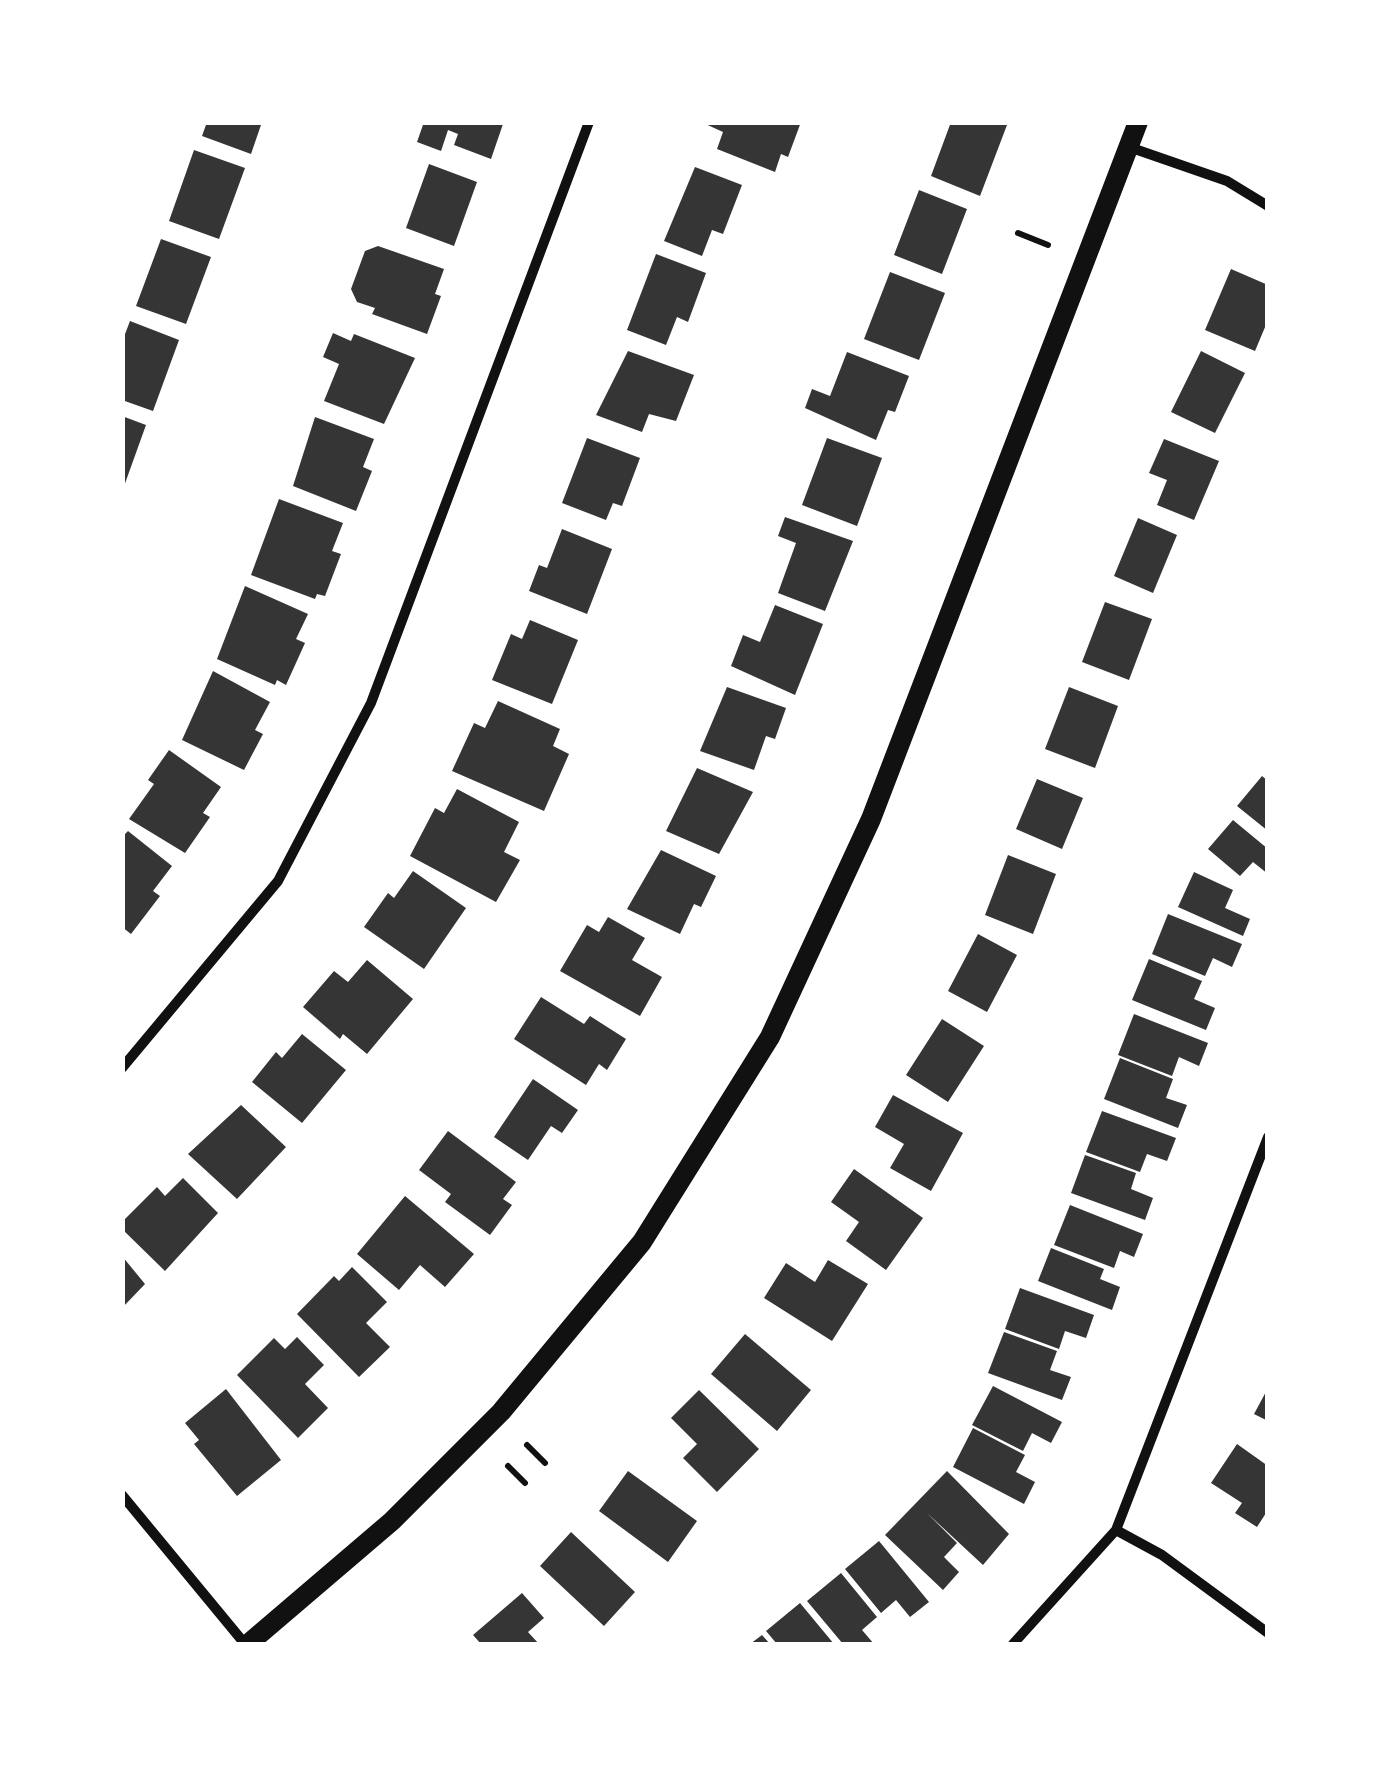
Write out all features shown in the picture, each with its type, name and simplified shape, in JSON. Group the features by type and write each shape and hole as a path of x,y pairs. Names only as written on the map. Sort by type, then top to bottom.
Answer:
{"main road":[{"path":"246,1644 392,1520 501,1412 642,1242 770,1037 871,819 1138,122"}],"street":[{"path":"122,1068 278,881 371,703 589,122"},
{"path":"1128,147 1228,181 1268,206"},
{"path":"1013,1644 1116,1530 1268,1137"},
{"path":"122,1495 246,1644"},
{"path":"1116,1530 1162,1555 1268,1633"}],"path":[{"path":"1018,233 1048,244"},
{"path":"528,1446 545,1463"},
{"path":"508,1466 525,1483"}],"building":[{"path":"207,122 262,122 251,154 202,136"},
{"path":"424,122 503,124 491,159 454,145 458,134 448,130 441,151 417,142"},
{"path":"701,122 801,122 788,157 781,154 775,172 717,149 723,132"},
{"path":"951,122 1007,125 980,196 931,176"},
{"path":"194,150 245,168 219,239 169,221"},
{"path":"429,164 477,182 454,246 406,228"},
{"path":"695,167 742,185 723,234 712,230 702,256 664,241"},
{"path":"919,190 967,209 942,274 894,255"},
{"path":"161,239 211,257 186,324 136,306"},
{"path":"378,246 444,269 435,294 441,296 427,334 372,314 375,308 357,302 351,289 365,251"},
{"path":"656,254 706,273 688,322 677,317 666,345 627,330"},
{"path":"1231,269 1268,285 1268,320 1255,351 1205,330"},
{"path":"890,272 945,293 919,360 864,339"},
{"path":"130,321 179,340 153,411 122,400 122,342"},
{"path":"333,333 351,341 354,334 415,358 384,424 324,401 339,364 323,357"},
{"path":"628,351 694,375 676,421 649,414 642,432 596,415"},
{"path":"1201,351 1245,373 1215,433 1171,412"},
{"path":"847,352 909,376 895,412 888,410 876,440 805,408 812,389 830,396"},
{"path":"122,416 146,425 123,489 122,489"},
{"path":"315,417 374,439 363,467 372,471 356,511 293,486"},
{"path":"587,438 640,458 622,506 613,503 606,520 562,503"},
{"path":"827,438 882,458 857,526 802,505"},
{"path":"1164,439 1219,461 1194,520 1157,505 1167,480 1149,473"},
{"path":"279,499 343,523 332,551 341,554 325,596 317,594 315,599 251,575"},
{"path":"785,517 853,541 825,611 778,593 796,543 778,536"},
{"path":"1138,518 1177,535 1153,593 1114,576"},
{"path":"562,529 612,549 587,614 529,591 539,565 547,568"},
{"path":"245,586 308,614 296,639 305,643 286,685 277,680 275,685 217,659"},
{"path":"1105,602 1152,619 1129,680 1082,662"},
{"path":"775,605 823,624 795,695 731,666 743,635 760,642"},
{"path":"530,620 578,640 552,704 492,680 511,634 522,639"},
{"path":"213,671 270,702 255,730 263,734 244,770 182,740"},
{"path":"727,687 786,708 775,739 766,736 754,770 700,751"},
{"path":"1069,687 1118,706 1095,768 1045,749"},
{"path":"498,701 560,729 553,746 569,754 544,811 452,771 474,723 485,728"},
{"path":"169,750 221,787 203,813 210,817 185,853 129,819 154,784 148,780"},
{"path":"697,768 753,792 719,854 666,831"},
{"path":"1262,776 1268,781 1268,831 1237,806"},
{"path":"1037,779 1083,798 1062,849 1016,829"},
{"path":"457,789 519,822 504,852 520,860 496,902 410,856 435,808 444,813"},
{"path":"1233,820 1268,849 1268,874 1253,862 1240,876 1208,849"},
{"path":"128,831 172,866 153,891 160,896 131,934 122,927 122,837"},
{"path":"661,850 716,876 701,907 694,904 680,934 627,909"},
{"path":"1008,855 1056,874 1033,934 985,915"},
{"path":"413,871 466,908 424,969 364,927 388,893 394,898"},
{"path":"1194,872 1233,890 1225,908 1250,919 1243,936 1178,907"},
{"path":"1168,914 1242,944 1232,967 1213,958 1205,976 1152,954"},
{"path":"608,917 645,938 632,960 662,977 640,1016 560,971 587,925 599,932"},
{"path":"978,934 1017,955 987,1012 948,991"},
{"path":"1149,959 1202,981 1194,999 1215,1008 1206,1030 1132,1000"},
{"path":"367,960 413,999 367,1054 343,1034 340,1039 303,1007 334,971 348,982"},
{"path":"541,997 584,1024 590,1016 626,1039 607,1070 599,1064 586,1085 514,1039"},
{"path":"1134,1014 1208,1043 1199,1066 1179,1057 1172,1076 1118,1055"},
{"path":"942,1019 984,1046 948,1102 906,1075"},
{"path":"302,1034 346,1070 302,1123 252,1082 276,1052 282,1058"},
{"path":"1120,1058 1173,1079 1166,1098 1187,1105 1178,1128 1104,1099"},
{"path":"533,1079 578,1110 562,1133 551,1126 528,1160 494,1137"},
{"path":"893,1095 963,1133 931,1191 890,1168 904,1144 875,1127"},
{"path":"241,1105 286,1147 237,1199 188,1154"},
{"path":"1102,1111 1176,1138 1167,1161 1147,1154 1140,1172 1086,1152"},
{"path":"448,1131 516,1182 503,1199 512,1205 490,1235 445,1202 451,1194 419,1170"},
{"path":"1085,1155 1136,1173 1131,1189 1153,1198 1145,1220 1071,1193"},
{"path":"854,1169 923,1218 886,1270 846,1241 859,1222 831,1202"},
{"path":"183,1178 218,1213 165,1271 122,1229 122,1222 157,1187 165,1196"},
{"path":"405,1196 474,1254 445,1287 420,1265 399,1290 357,1254"},
{"path":"1070,1205 1143,1234 1134,1257 1120,1251 1114,1268 1054,1245"},
{"path":"1051,1248 1104,1269 1100,1279 1120,1287 1112,1310 1038,1281"},
{"path":"122,1256 145,1284 122,1308"},
{"path":"828,1260 868,1284 832,1341 764,1298 786,1263 815,1282"},
{"path":"352,1267 387,1302 366,1323 390,1347 359,1377 297,1314 334,1276 339,1281"},
{"path":"1020,1288 1094,1315 1086,1338 1065,1331 1059,1349 1005,1329"},
{"path":"1004,1332 1057,1351 1050,1370 1071,1377 1062,1400 988,1373"},
{"path":"745,1334 811,1390 777,1431 711,1374"},
{"path":"297,1337 324,1365 305,1384 328,1408 298,1438 237,1375 274,1338 285,1349"},
{"path":"993,1386 1062,1422 1051,1443 1032,1433 1023,1451 972,1425"},
{"path":"1268,1388 1268,1421 1254,1414"},
{"path":"226,1389 281,1460 237,1496 194,1444 199,1440 185,1423"},
{"path":"699,1390 759,1449 717,1492 683,1458 697,1444 671,1418"},
{"path":"973,1428 1025,1455 1016,1472 1035,1482 1024,1504 953,1467"},
{"path":"1237,1444 1268,1466 1268,1510 1257,1527 1235,1513 1242,1503 1211,1483"},
{"path":"628,1471 697,1521 668,1562 599,1511"},
{"path":"947,1471 1009,1534 983,1565 927,1513 957,1543 944,1557 959,1572 943,1590 885,1535"},
{"path":"571,1532 635,1592 604,1626 540,1566"},
{"path":"879,1541 929,1602 910,1617 896,1600 881,1613 845,1569"},
{"path":"841,1573 877,1617 862,1630 874,1644 843,1644 807,1601"},
{"path":"522,1593 544,1618 528,1632 539,1644 481,1644 473,1635"},
{"path":"800,1603 834,1644 777,1644 766,1631"},
{"path":"762,1635 770,1644 750,1644"}]}
